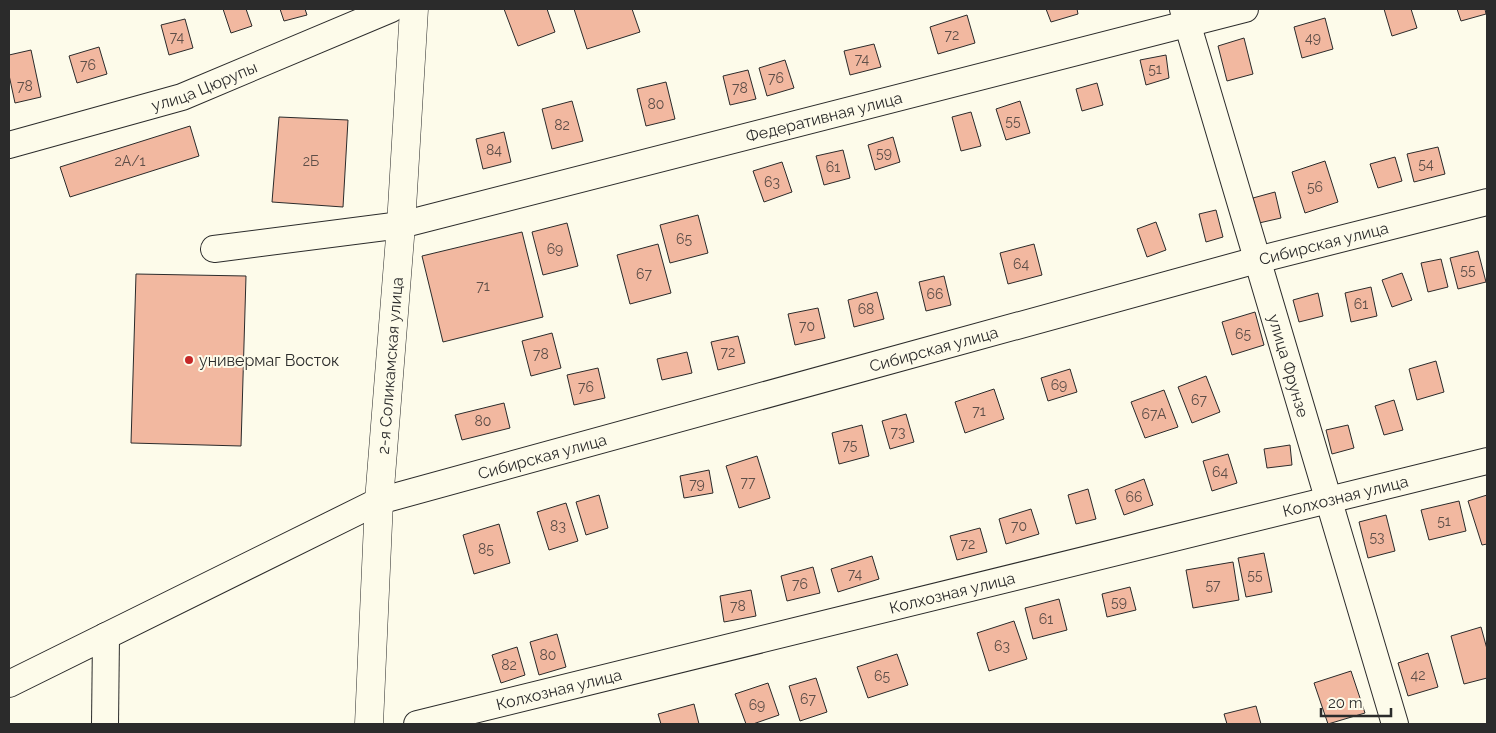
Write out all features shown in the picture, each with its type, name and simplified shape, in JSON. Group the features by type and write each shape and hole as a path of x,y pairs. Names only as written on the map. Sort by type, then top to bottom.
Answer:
{"main road":[{"name":"2-я Соликамская улица","path":"369,724 380,501 401,225 414,9"}],"street":[{"name":"улица Цюрупы","path":"9,145 182,97 391,9"},
{"name":"Федеративная улица","path":"214,249 401,225 1185,16 1245,9"},
{"name":"улица Фрунзе","path":"1185,16 1395,724"},
{"name":"Сибирская улица","path":"9,684 380,501 1257,260 1487,202"},
{"name":"Колхозная улица","path":"417,724 1487,461"},
{"path":"105,724 106,636"}],"building":[{"path":"223,9 246,9 252,26 231,33"},
{"path":"280,9 305,9 307,15 284,21"},
{"path":"504,9 547,9 555,32 518,46"},
{"path":"574,9 632,9 640,32 587,49"},
{"path":"1046,9 1077,9 1078,14 1051,22"},
{"path":"1384,9 1411,9 1417,28 1392,36"},
{"path":"1457,9 1485,9 1486,14 1461,21"},
{"path":"967,15 975,43 938,54 930,27"},
{"path":"1325,18 1333,49 1302,58 1294,27"},
{"path":"185,19 193,48 169,55 161,25"},
{"path":"1244,38 1253,74 1227,81 1218,46"},
{"path":"874,44 881,67 850,75 844,51"},
{"path":"99,47 107,74 77,83 69,56"},
{"path":"31,50 41,97 15,103 9,75 9,55"},
{"path":"1166,55 1169,78 1146,85 1140,60"},
{"path":"785,60 794,88 767,96 759,68"},
{"path":"748,70 756,99 730,105 723,76"},
{"path":"666,82 675,119 646,126 637,89"},
{"path":"1097,83 1103,105 1082,111 1076,89"},
{"path":"572,101 583,141 552,149 542,109"},
{"path":"1020,101 1030,133 1006,140 996,109"},
{"path":"971,112 981,146 961,151 952,117"},
{"path":"279,117 348,120 343,207 272,202"},
{"path":"190,126 199,156 70,197 60,167"},
{"path":"504,132 511,162 483,169 476,139"},
{"path":"893,137 900,162 875,170 868,145"},
{"path":"1438,147 1445,174 1414,182 1407,154"},
{"path":"843,150 850,178 824,185 816,156"},
{"path":"1395,157 1402,181 1378,188 1370,164"},
{"path":"1325,161 1338,202 1305,213 1292,172"},
{"path":"782,162 792,192 764,202 753,171"},
{"path":"1275,192 1281,218 1259,223 1253,198"},
{"path":"1216,210 1223,237 1206,242 1199,214"},
{"path":"698,215 708,253 670,263 660,225"},
{"path":"1156,222 1166,250 1147,257 1137,229"},
{"path":"567,223 578,266 543,275 532,232"},
{"path":"522,232 543,317 443,342 422,256"},
{"path":"658,244 671,293 630,304 617,255"},
{"path":"1034,244 1042,275 1008,284 1000,253"},
{"path":"1478,251 1486,282 1458,289 1450,258"},
{"path":"1441,259 1448,287 1428,292 1421,263"},
{"path":"1402,273 1412,300 1392,307 1382,280"},
{"name":"универмаг Восток","path":"136,274 246,276 241,446 131,443"},
{"path":"944,276 951,305 926,311 919,282"},
{"path":"1371,287 1377,316 1351,322 1345,293"},
{"path":"877,292 884,319 854,327 848,300"},
{"path":"1318,293 1323,316 1299,322 1293,300"},
{"path":"818,308 825,338 795,345 788,314"},
{"path":"1255,312 1264,345 1232,355 1222,322"},
{"path":"552,333 561,368 531,376 522,341"},
{"path":"738,336 745,363 718,370 711,342"},
{"path":"687,352 692,373 662,380 657,359"},
{"path":"1436,361 1444,392 1417,400 1409,369"},
{"path":"598,368 605,398 574,405 567,375"},
{"path":"1070,369 1077,392 1048,401 1041,378"},
{"path":"1206,376 1220,412 1192,423 1178,387"},
{"path":"994,389 1004,419 965,433 955,402"},
{"path":"1164,390 1178,427 1145,438 1131,402"},
{"path":"1394,400 1403,430 1384,435 1375,406"},
{"path":"504,403 510,428 462,440 455,415"},
{"path":"906,414 914,442 890,449 882,421"},
{"path":"862,425 869,456 839,464 832,433"},
{"path":"1348,425 1354,448 1332,454 1326,430"},
{"path":"1290,445 1292,465 1267,468 1264,449"},
{"path":"1228,454 1237,483 1212,491 1203,461"},
{"path":"757,456 770,498 739,508 726,466"},
{"path":"709,470 713,493 684,498 680,476"},
{"path":"1144,479 1153,505 1124,515 1115,490"},
{"path":"1088,489 1096,519 1076,524 1068,495"},
{"path":"599,495 608,528 586,535 576,502"},
{"path":"1487,495 1487,544 1482,545 1468,501"},
{"path":"1459,501 1466,531 1429,540 1421,510"},
{"path":"566,503 578,541 549,550 537,512"},
{"path":"1031,509 1039,534 1006,544 999,519"},
{"path":"1386,515 1395,551 1368,558 1359,522"},
{"path":"499,524 510,563 474,574 463,535"},
{"path":"980,528 987,552 957,560 950,536"},
{"path":"1264,553 1272,592 1246,597 1238,558"},
{"path":"872,556 879,579 838,592 831,569"},
{"path":"1233,562 1239,600 1193,608 1186,570"},
{"path":"813,567 820,593 787,601 781,576"},
{"path":"1130,587 1136,610 1107,617 1102,594"},
{"path":"751,590 756,616 724,622 720,596"},
{"path":"1059,599 1067,630 1033,639 1025,608"},
{"path":"1014,621 1027,659 989,671 977,633"},
{"path":"1481,627 1487,649 1487,678 1464,684 1451,636"},
{"path":"557,634 566,667 539,675 530,642"},
{"path":"517,647 525,675 501,683 492,655"},
{"path":"1428,653 1438,687 1408,696 1398,663"},
{"path":"897,654 908,685 868,698 857,667"},
{"path":"1351,671 1365,713 1328,724 1314,683"},
{"path":"816,678 827,712 800,721 789,686"},
{"path":"768,683 779,715 753,724 746,724 735,694"},
{"path":"694,704 699,724 661,724 658,714"},
{"path":"1256,706 1261,724 1227,724 1224,714"}],"place":[{"name":"универмаг Восток","path":"189,360"}]}
